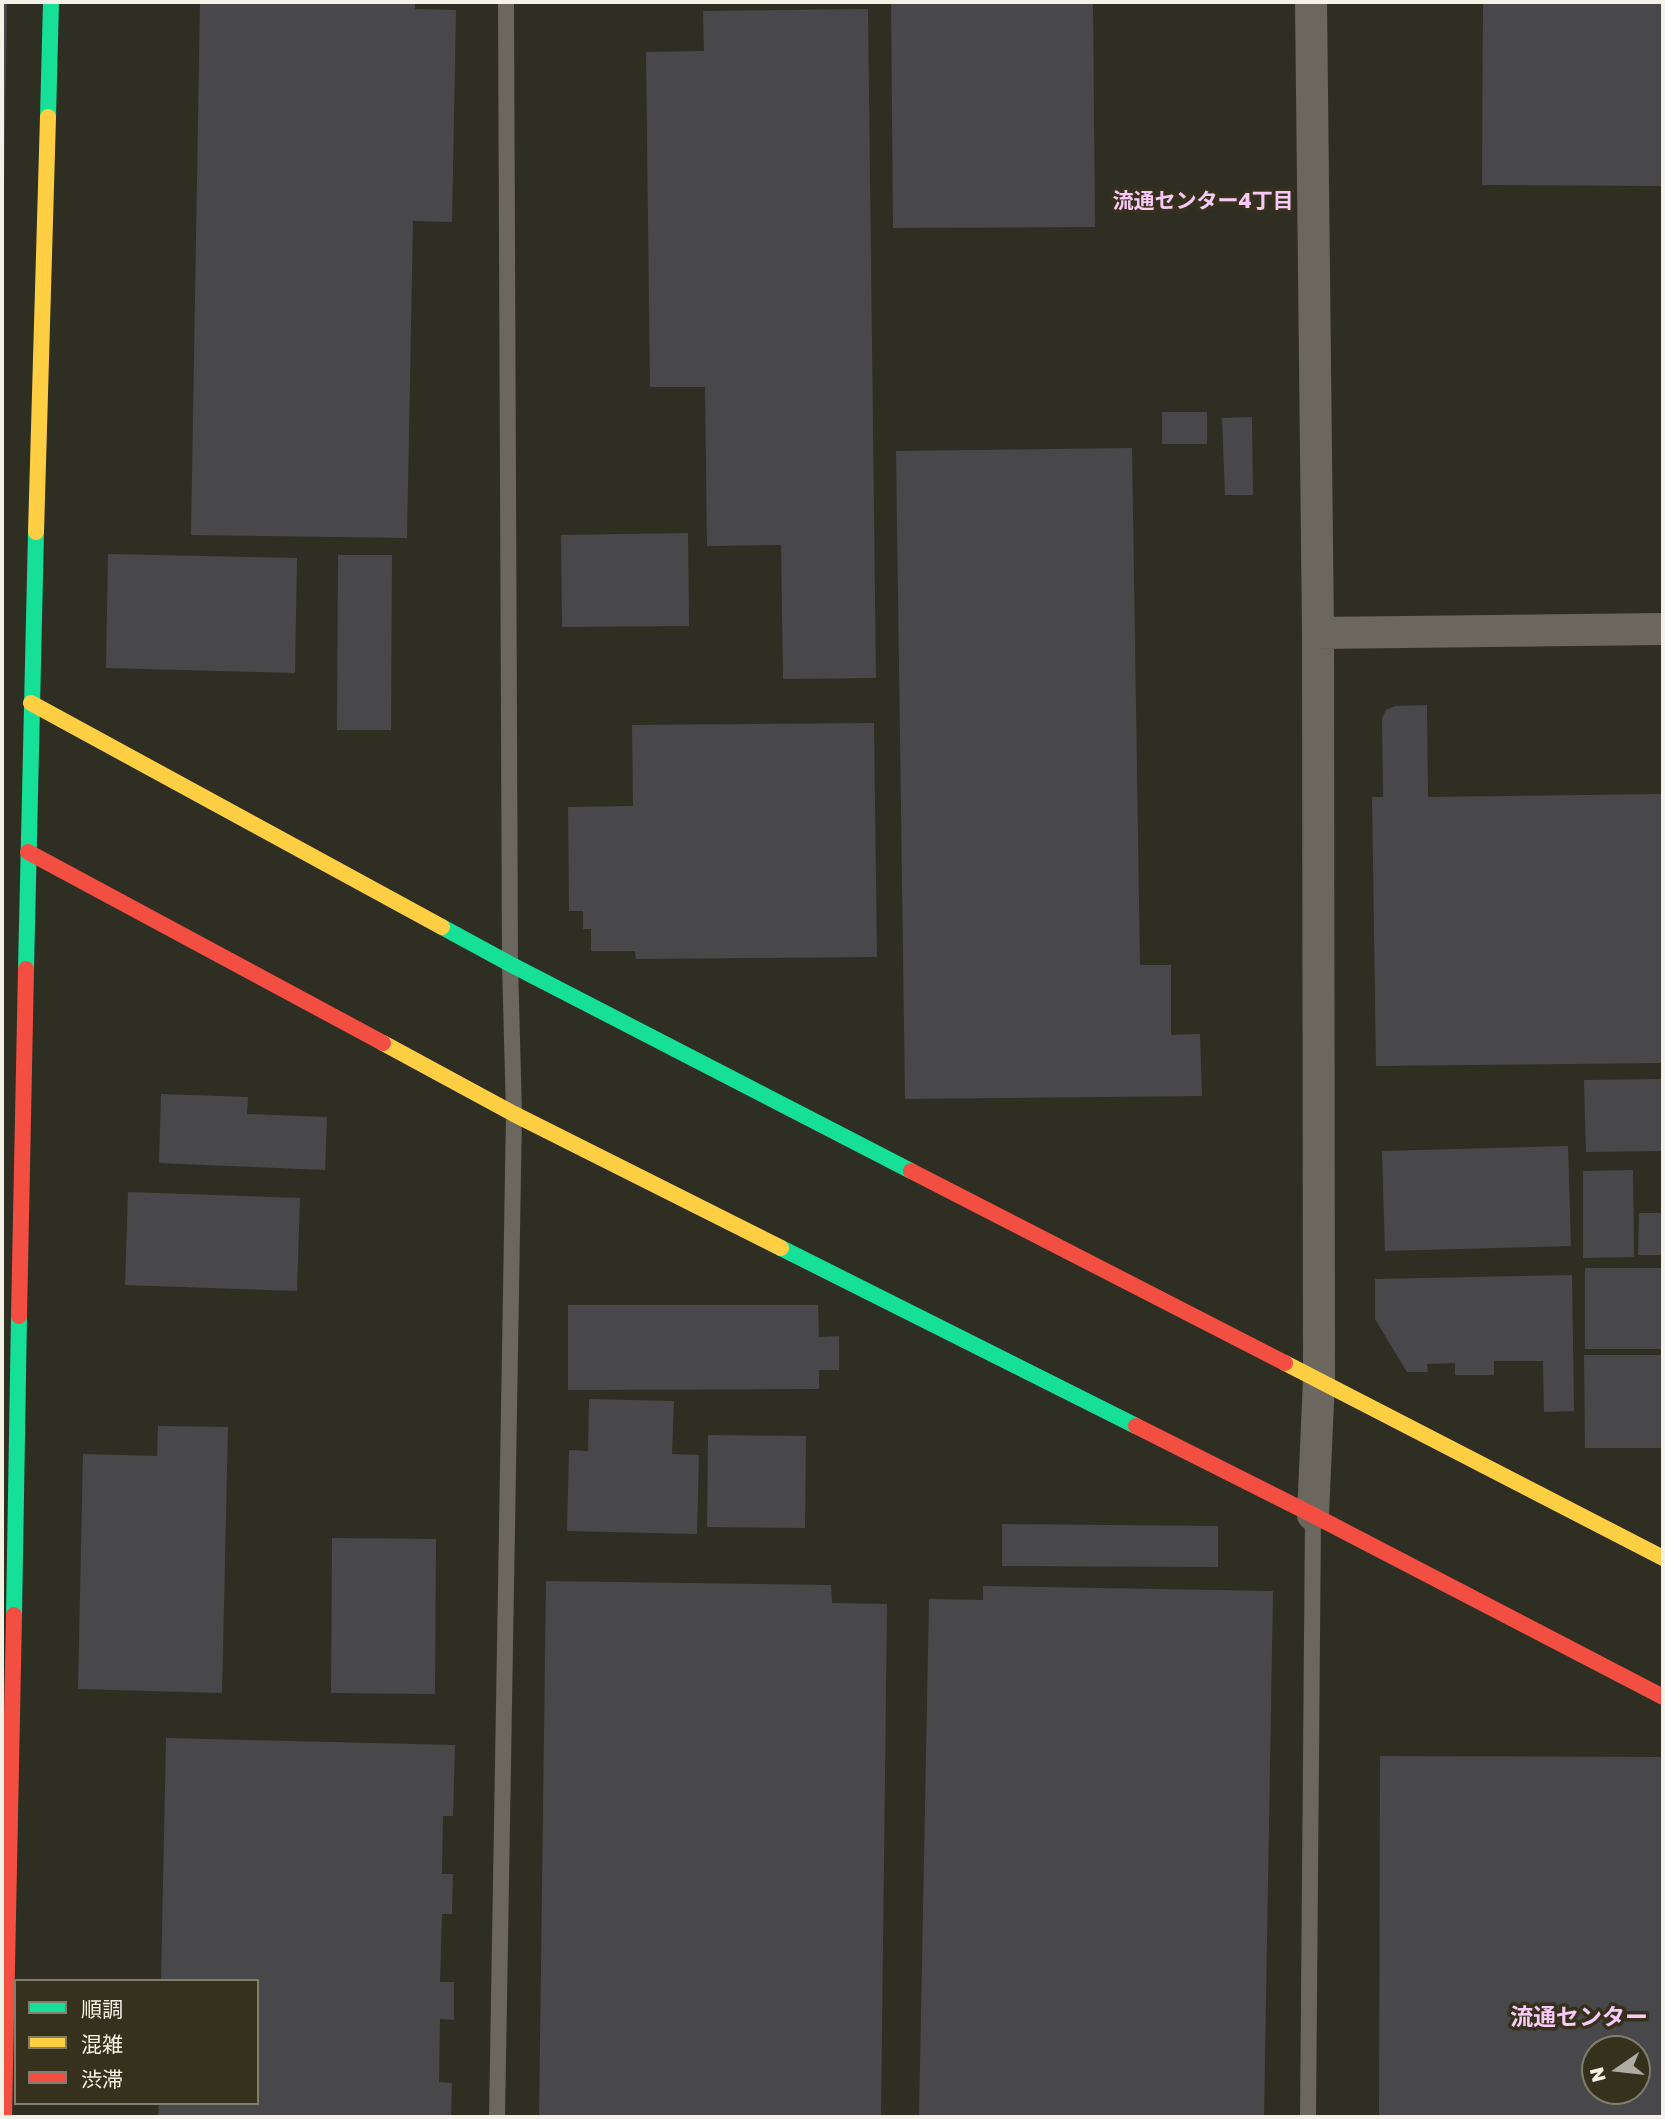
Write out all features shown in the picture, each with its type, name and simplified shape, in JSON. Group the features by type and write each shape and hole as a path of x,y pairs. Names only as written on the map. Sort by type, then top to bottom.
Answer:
{"street":[{"path":"4,2117 18,1084 28,852 51,2"},
{"path":"1311,2 1318,633 1319,1380 1313,1515"},
{"path":"1318,633 1663,629"},
{"path":"31,703 510,964 1663,1558"},
{"path":"28,852 514,1114 1313,1515 1663,1697"}],"lane":[{"path":"497,2117 514,1114 510,964 506,2"},
{"path":"1308,2117 1313,1515"}],"building":[{"path":"2,2 7,2 4,190 2,190"},
{"path":"200,2 415,2 415,9 456,10 452,222 413,221 407,538 191,535"},
{"path":"891,2 1093,2 1095,227 893,228"},
{"path":"1483,2 1663,2 1663,186 1482,185"},
{"path":"868,9 876,678 783,679 781,545 707,546 705,387 650,387 646,52 704,51 703,11"},
{"path":"1162,412 1207,412 1207,444 1162,444"},
{"path":"1252,417 1253,495 1225,495 1222,418"},
{"path":"1132,448 1140,965 1171,965 1171,1035 1200,1034 1202,1096 905,1099 896,451"},
{"path":"688,533 689,626 562,627 561,535"},
{"path":"108,554 297,558 295,673 106,668"},
{"path":"338,555 392,555 391,730 337,730"},
{"path":"1427,705 1428,797 1663,794 1663,1063 1376,1066 1372,797 1383,797 1382,718 1386,710 1395,706"},
{"path":"874,723 877,957 636,959 635,951 591,951 591,929 583,929 583,911 569,911 568,807 633,806 632,725"},
{"path":"1663,1079 1663,1151 1586,1152 1584,1080"},
{"path":"161,1094 248,1097 247,1114 327,1117 325,1170 159,1163"},
{"path":"1568,1146 1571,1246 1385,1251 1382,1151"},
{"path":"1633,1170 1634,1257 1583,1258 1583,1171"},
{"path":"128,1192 300,1198 297,1291 125,1285"},
{"path":"1639,1213 1663,1213 1663,1255 1638,1255"},
{"path":"1585,1268 1663,1268 1663,1349 1585,1349"},
{"path":"1572,1275 1574,1411 1544,1412 1543,1361 1494,1361 1494,1375 1455,1375 1455,1363 1427,1364 1428,1372 1407,1372 1375,1319 1375,1279"},
{"path":"568,1305 818,1305 819,1337 839,1336 839,1370 819,1370 819,1389 568,1390"},
{"path":"1584,1355 1663,1355 1663,1448 1585,1448"},
{"path":"589,1399 674,1401 672,1454 699,1455 697,1534 567,1531 569,1450 588,1451"},
{"path":"158,1426 228,1427 222,1693 78,1689 83,1454 157,1456"},
{"path":"708,1435 806,1436 805,1528 707,1527"},
{"path":"1002,1524 1218,1526 1218,1567 1002,1566"},
{"path":"332,1538 436,1539 435,1694 331,1693"},
{"path":"546,1581 831,1585 832,1603 887,1604 881,2117 539,2117"},
{"path":"983,1586 1273,1591 1264,2117 919,2117 929,1599 983,1600"},
{"path":"166,1738 455,1745 453,1816 443,1816 442,1874 453,1874 452,1914 442,1914 440,1982 454,1982 454,2020 440,2019 439,2082 452,2083 451,2117 158,2117 159,2105 259,2105 259,1979 161,1979"},
{"path":"1380,1756 1663,1757 1663,2117 1379,2117"}],"traffic: fast":[{"path":"48,117 51,2"},
{"path":"26,969 36,532"},
{"path":"442,927 911,1171"},
{"path":"781,1248 1136,1426"},
{"path":"14,1615 19,1316"}],"traffic: slow":[{"path":"36,532 48,117"},
{"path":"31,703 442,927"},
{"path":"383,1043 514,1114 781,1248"},
{"path":"1285,1363 1663,1558"}],"traffic: jam":[{"path":"28,852 383,1043"},
{"path":"19,1316 26,969"},
{"path":"911,1171 1285,1363"},
{"path":"1136,1426 1663,1697"},
{"path":"4,2117 14,1615"}],"district":[{"name":"流通センター4丁目","path":"1203,201"},
{"name":"流通センター","path":"1579,2018"}]}
